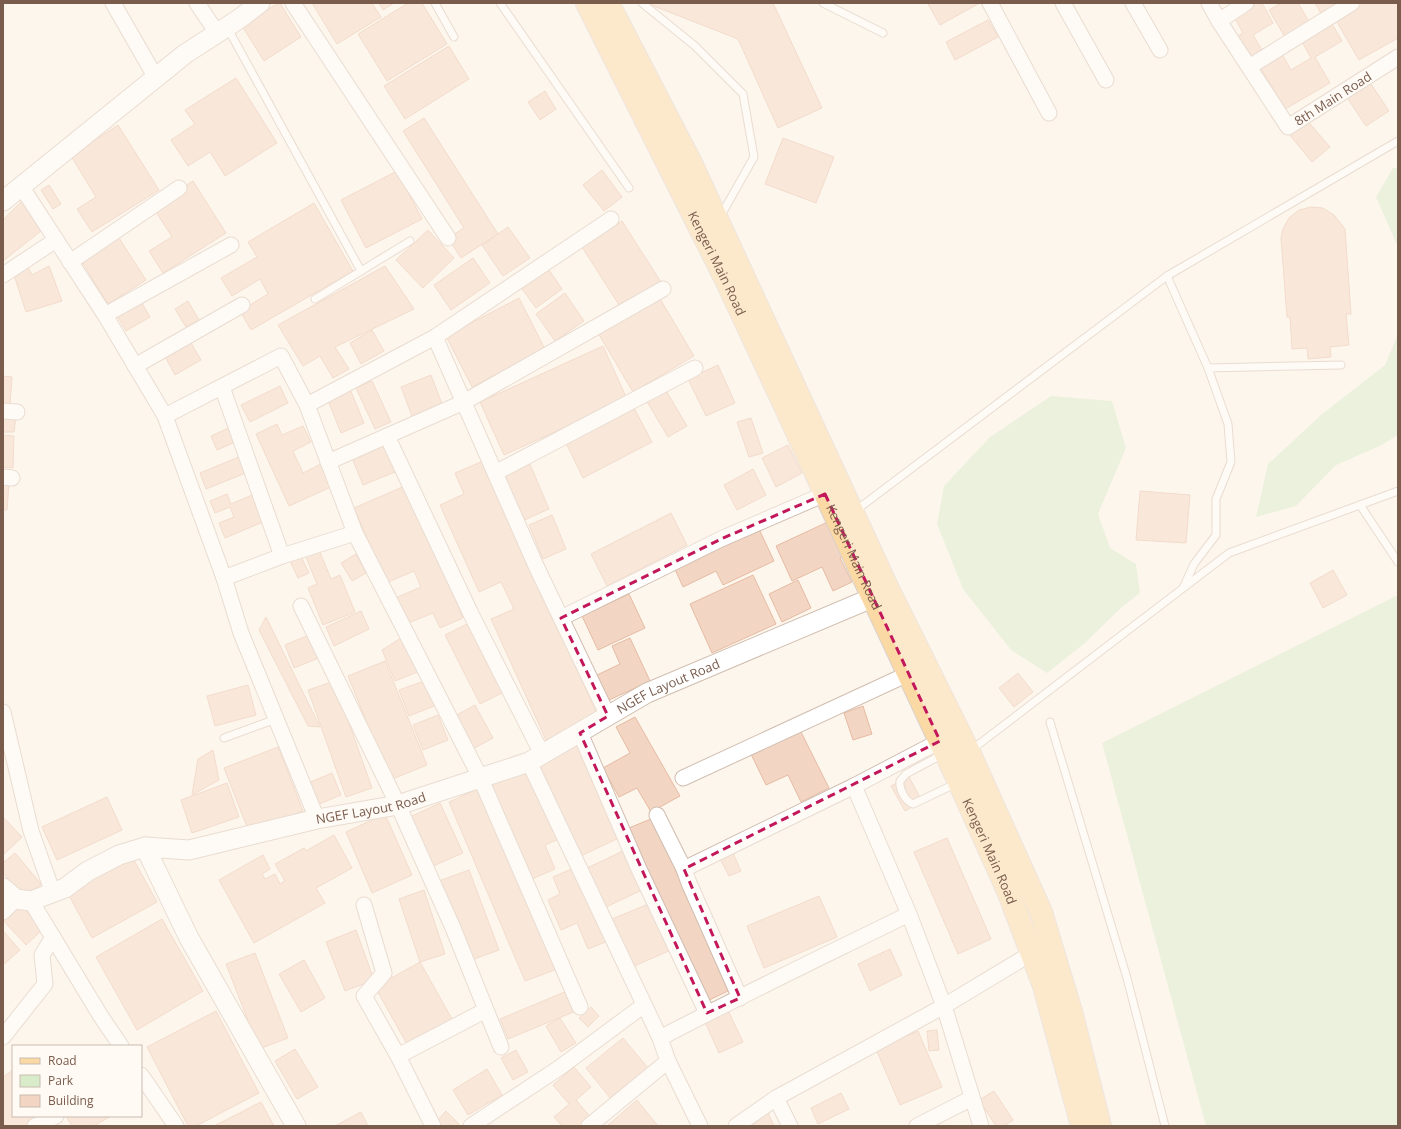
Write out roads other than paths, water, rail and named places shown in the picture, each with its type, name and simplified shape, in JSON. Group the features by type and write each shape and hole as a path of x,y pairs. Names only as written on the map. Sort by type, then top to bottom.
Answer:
{"main road":[{"name":"Kengeri Main Road","path":"587,3 727,282 825,494 968,752 1041,912 1072,1015 1100,1126"},
{"name":"Kengeri Main Road","path":"608,3 691,163 853,512 908,674 943,747 1008,891 1032,953 1044,986 1082,1126"}],"street":[{"path":"113,3 156,78"},
{"path":"197,3 222,30"},
{"path":"293,3 448,238"},
{"path":"990,3 1049,113"},
{"path":"1063,3 1106,80"},
{"path":"1133,3 1160,50"},
{"path":"1209,3 1249,67 1352,3"},
{"path":"1219,20 1246,3"},
{"path":"3,201 185,54 222,30 255,5"},
{"name":"8th Main Road","path":"1249,67 1288,127 1398,57"},
{"path":"20,186 105,315 164,416 224,578 241,632 317,819"},
{"path":"70,262 178,188"},
{"path":"306,405 435,337 611,219"},
{"path":"3,275 56,240"},
{"path":"105,315 231,245"},
{"path":"328,462 464,402 663,289"},
{"path":"135,366 242,305"},
{"path":"435,337 561,618 608,716"},
{"path":"164,416 281,356 306,405 355,533 480,777 580,1007"},
{"path":"495,473 695,368"},
{"path":"222,387 282,556"},
{"path":"388,436 536,758 644,1005 660,1038 668,1061 700,1126"},
{"path":"561,618 721,540 825,494"},
{"path":"224,578 282,556 355,533"},
{"name":"NGEF Layout Road","path":"13,900 65,888 88,871 119,855 145,848 189,850 317,819 398,805 536,758 647,693 881,595"},
{"path":"301,606 398,805 453,928 501,1048"},
{"path":"683,778 908,674"},
{"path":"3,712 30,830 53,892"},
{"path":"580,732 638,867 707,1013"},
{"path":"684,869 854,786 943,747"},
{"path":"854,786 909,914 944,1006 981,1126"},
{"path":"657,815 684,869 688,882 740,998"},
{"path":"145,848 189,938 296,1126"},
{"path":"13,900 53,937 100,1015 120,1045"},
{"path":"364,905 384,973 364,996 398,1056 433,1126"},
{"path":"660,1038 707,1013 909,914"},
{"path":"3,1037 44,984 42,955 53,937"},
{"path":"736,1126 776,1098 944,1006 1032,953"},
{"path":"471,1126 559,1068 644,1005"},
{"path":"398,1056 486,1010"},
{"path":"589,1126 668,1061"},
{"path":"142,1076 176,1126"},
{"path":"776,1098 790,1126"},
{"path":"917,1126 972,1098"},
{"path":"35,1126 54,1117"}],"lane":[{"path":"435,3 454,37"},
{"path":"500,3 629,188"},
{"path":"642,3 695,46 743,94 754,157 718,220"},
{"path":"823,3 883,33"},
{"path":"222,30 361,271"},
{"path":"853,512 1167,276 1398,141"},
{"path":"315,299 410,241"},
{"path":"1167,276 1208,368 1228,424 1231,462 1216,499 1216,535 1194,564 1184,588"},
{"path":"1208,368 1341,364"},
{"path":"968,752 1229,553 1398,491"},
{"path":"1360,505 1398,562"},
{"path":"224,738 276,719"},
{"path":"1050,722 1127,978 1165,1126"},
{"path":"943,747 906,774 900,781 900,786 907,801 913,804 959,782"}]}
